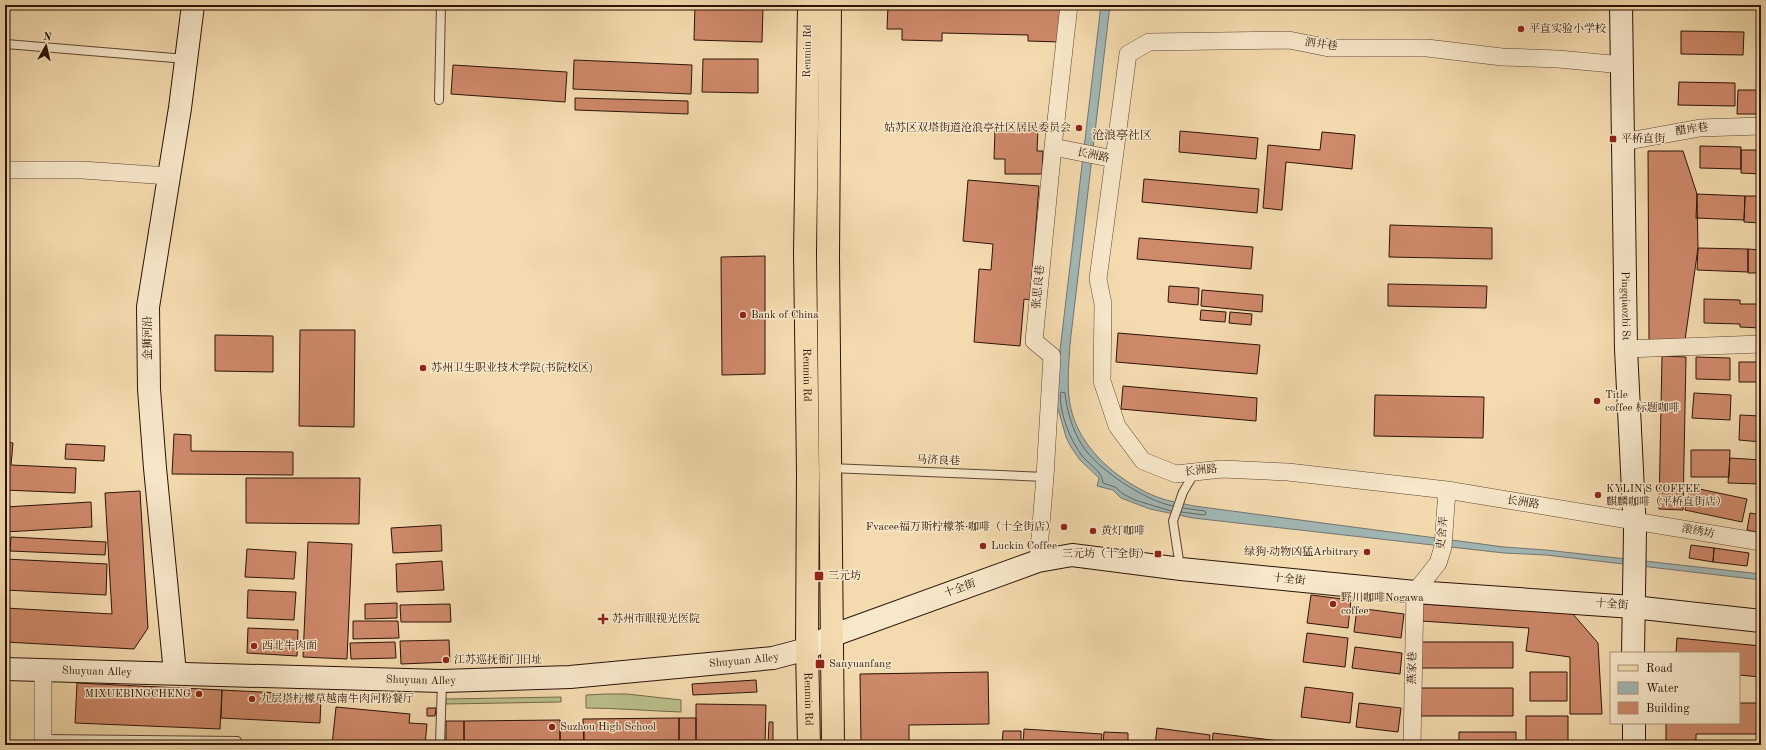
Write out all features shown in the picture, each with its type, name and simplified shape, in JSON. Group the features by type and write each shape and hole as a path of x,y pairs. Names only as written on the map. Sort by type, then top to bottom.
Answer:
{"main road":[{"name":"金狮河沿","path":"175,673 155,468 149,389 148,330 150,292 187,59 193,5"},
{"name":"Renmin Rd","path":"809,5 805,252 808,472 807,649 809,745"},
{"name":"Renmin Rd","path":"830,5 828,251 833,745"},
{"name":"Pingqiaozhi St","path":"1621,5 1626,349 1635,526 1633,652"},
{"name":"十全街","path":"831,636 1038,561 1072,555 1181,569 1415,592 1633,607 1761,620"},
{"name":"Shuyuan Alley","path":"5,669 442,681 570,677 773,658 807,649 831,636"},
{"path":"1634,724 1634,745"}],"street":[{"name":"张思良巷","path":"1038,561 1045,477 1052,356 1034,341 1053,147 1069,5"},
{"name":"泗井巷","path":"1106,158 1128,54 1149,42 1289,40 1329,48 1427,48 1502,57 1558,59 1623,64"},
{"name":"醋库巷","path":"1623,142 1700,128 1761,126"},
{"name":"长洲路","path":"1053,147 1106,158 1098,279 1103,304 1102,381 1117,426 1143,461 1176,474 1222,469 1288,472 1447,490 1635,526"},
{"path":"5,170 82,170 169,176"},
{"path":"1626,349 1761,344"},
{"name":"吏舍弄","path":"1415,592 1438,563 1443,539 1447,490"},
{"name":"滚绣坊","path":"1635,526 1761,542"},
{"name":"燕家巷","path":"1412,745 1415,592"},
{"path":"42,670 43,742"}],"lane":[{"path":"439,100 440,5"},
{"path":"5,51 6,44 187,59"},
{"name":"马济良巷","path":"829,468 1045,477"},
{"path":"1181,569 1173,521 1183,492 1196,472"},
{"path":"440,745 442,681"},
{"path":"43,742 139,743 237,741 238,745"}],"green space":[{"path":"627,694 681,700 681,712 586,708 586,695"},
{"path":"561,697 561,702 446,704 446,699"}],"water":[{"path":"1101,5 1110,5 1070,344 1068,385 1071,409 1082,437 1101,461 1125,480 1152,495 1194,506 1504,547 1546,550 1761,574 1761,580 1546,555 1504,553 1193,518 1150,509 1121,498 1113,490 1097,486 1099,478 1080,460 1066,437 1057,405 1059,359"}],"building":[{"path":"695,5 763,7 762,42 694,40"},
{"path":"888,5 1061,5 1060,42 1028,41 1028,35 942,33 942,41 902,40 902,29 887,29"},
{"path":"1681,31 1744,32 1743,55 1681,54"},
{"path":"703,59 758,59 758,93 702,92"},
{"path":"574,60 692,65 691,94 573,89"},
{"path":"453,65 567,72 565,102 451,94"},
{"path":"1679,82 1735,83 1735,106 1678,105"},
{"path":"1738,90 1761,90 1761,114 1737,114"},
{"path":"575,98 688,101 688,114 575,110"},
{"path":"995,130 1038,130 1037,151 1043,151 1042,174 1005,174 1005,159 994,159"},
{"path":"1180,131 1258,138 1256,159 1179,152"},
{"path":"1322,132 1355,135 1352,169 1286,162 1282,210 1263,208 1268,145 1320,150"},
{"path":"1700,146 1741,147 1741,169 1700,168"},
{"path":"1741,150 1761,150 1761,174 1741,173"},
{"path":"1648,151 1683,151 1697,194 1698,248 1685,340 1649,340"},
{"path":"1144,179 1259,189 1257,213 1142,202"},
{"path":"968,180 1039,186 1030,300 1024,299 1020,346 974,342 979,269 991,270 993,244 963,241"},
{"path":"1697,194 1745,196 1744,220 1696,218"},
{"path":"1745,196 1761,196 1761,223 1744,222"},
{"path":"1390,225 1492,228 1492,259 1389,257"},
{"path":"1139,238 1253,247 1251,269 1137,259"},
{"path":"1698,248 1748,249 1748,272 1697,270"},
{"path":"1748,249 1761,250 1761,273 1748,273"},
{"name":"Bank of China","path":"765,256 765,374 722,375 721,257"},
{"path":"1388,284 1487,286 1486,308 1388,306"},
{"path":"1169,286 1199,288 1198,305 1168,302"},
{"path":"1202,290 1263,295 1262,312 1201,306"},
{"path":"1704,299 1740,300 1740,304 1761,304 1761,328 1740,327 1740,324 1704,323"},
{"path":"1201,310 1226,312 1225,322 1200,320"},
{"path":"1230,312 1252,314 1251,325 1229,323"},
{"path":"300,330 355,330 354,427 299,426"},
{"path":"1118,333 1260,345 1257,374 1116,362"},
{"path":"215,335 273,336 273,372 215,371"},
{"path":"1662,356 1686,357 1683,510 1659,509"},
{"path":"1696,357 1730,358 1730,380 1696,379"},
{"path":"1739,362 1761,362 1761,382 1739,382"},
{"path":"1123,386 1257,398 1256,421 1121,409"},
{"path":"1694,393 1731,395 1730,420 1692,418"},
{"path":"1375,395 1484,397 1483,438 1374,436"},
{"path":"1740,415 1761,416 1761,442 1739,440"},
{"path":"174,434 191,435 191,451 293,452 293,475 172,474"},
{"path":"5,442 13,443 11,465 76,468 75,493 5,490"},
{"path":"66,444 105,446 104,461 65,459"},
{"path":"1691,450 1730,450 1729,477 1691,477"},
{"path":"1730,458 1761,460 1761,484 1728,483"},
{"path":"246,478 360,478 359,524 246,523"},
{"path":"1690,487 1747,499 1742,522 1685,510"},
{"path":"140,491 148,628 134,649 5,642 5,608 112,614 105,493"},
{"path":"91,502 92,527 5,532 5,507"},
{"path":"1750,513 1761,515 1761,533 1747,530"},
{"path":"441,525 442,551 393,553 391,528"},
{"path":"11,537 106,542 105,555 10,551"},
{"path":"308,542 352,544 347,659 303,657"},
{"path":"1691,545 1714,548 1713,562 1689,558"},
{"path":"1714,548 1749,553 1747,566 1713,562"},
{"path":"247,549 296,552 294,579 245,577"},
{"path":"5,559 107,564 106,595 5,590"},
{"path":"442,561 444,590 397,592 396,564"},
{"path":"248,590 296,592 294,620 247,618"},
{"path":"1311,595 1351,600 1348,628 1307,623"},
{"path":"397,603 397,618 365,619 365,604"},
{"path":"450,604 451,622 401,622 400,605"},
{"path":"1422,604 1572,613 1598,643 1602,714 1570,714 1570,657 1526,651 1529,628 1421,621"},
{"path":"1357,608 1404,614 1401,638 1354,632"},
{"path":"353,621 398,621 399,638 353,639"},
{"path":"248,628 298,630 297,656 247,653"},
{"path":"1307,633 1348,638 1345,667 1303,662"},
{"path":"1677,638 1761,646 1761,677 1740,675 1740,652 1676,652"},
{"path":"449,640 450,662 401,664 400,641"},
{"path":"395,642 396,658 351,659 350,643"},
{"path":"1420,642 1513,642 1513,668 1420,668"},
{"path":"1355,647 1402,653 1400,674 1352,668"},
{"path":"988,672 989,724 909,725 909,745 861,745 860,674"},
{"path":"1530,672 1567,672 1567,701 1530,701"},
{"path":"756,680 757,692 693,695 692,684"},
{"path":"77,683 222,690 220,729 75,723"},
{"path":"1305,687 1353,693 1350,723 1301,717"},
{"path":"1421,688 1513,688 1513,716 1421,716"},
{"path":"222,690 321,695 320,723 221,718"},
{"path":"1359,703 1401,708 1398,732 1356,727"},
{"path":"1740,703 1761,703 1761,734 1696,734 1696,745 1666,745 1666,724 1740,724"},
{"path":"696,704 766,705 765,745 696,745"},
{"path":"336,707 410,714 409,723 427,724 425,745 332,745"},
{"path":"427,708 436,708 435,716 427,716"},
{"path":"1526,716 1568,716 1568,745 1526,745"},
{"path":"679,718 679,745 660,745 660,742 605,742 605,745 584,745 583,719"},
{"path":"679,718 696,718 696,745 679,745"},
{"path":"560,720 560,745 539,745 538,743 464,745 464,721"},
{"path":"446,721 464,721 464,743 446,742"},
{"path":"769,722 773,722 773,745 768,745"},
{"path":"584,726 584,742 560,743 560,727"},
{"path":"1157,728 1210,735 1209,745 1155,745"},
{"path":"1024,729 1102,734 1101,745 1023,745"},
{"path":"1003,731 1021,731 1021,745 1002,745"},
{"path":"1104,732 1128,733 1128,745 1103,745"},
{"path":"1459,732 1516,732 1516,745 1423,745 1423,741 1459,741"},
{"path":"1213,733 1288,742 1288,745 1212,745"},
{"path":"244,742 319,745 244,745"}],"place":[{"name":"平直实验小学校","path":"1521,29"},
{"name":"姑苏区双塔街道沧浪亭社区居民委员会","path":"1079,128"},
{"name":"平桥直街","path":"1613,139"},
{"name":"Bank of China","path":"743,315"},
{"name":"苏州卫生职业技术学院(书院校区)","path":"423,368"},
{"name":"Title coffee 标题咖啡","path":"1597,401"},
{"name":"KYLIN'S COFFEE 麒麟咖啡（平桥直街店）","path":"1598,495"},
{"name":"Fvacee福万斯柠檬茶·咖啡（十全街店）","path":"1064,527"},
{"name":"黄灯咖啡","path":"1093,531"},
{"name":"Luckin Coffee","path":"983,546"},
{"name":"绿狗·动物凶猛Arbitrary","path":"1367,552"},
{"name":"三元坊（十全街）","path":"1158,554"},
{"name":"三元坊","path":"819,576"},
{"name":"野川咖啡Nogawa coffee","path":"1333,604"},
{"name":"苏州市眼视光医院","path":"603,619"},
{"name":"西北牛肉面","path":"254,646"},
{"name":"江苏巡抚衙门旧址","path":"446,660"},
{"name":"Sanyuanfang","path":"820,664"},
{"name":"MIXUEBINGCHENG","path":"199,694"},
{"name":"九层塔柠檬草越南牛肉河粉餐厅","path":"252,699"},
{"name":"Suzhou High School","path":"552,727"}],"district":[{"name":"沧浪亭社区","path":"1122,136"}]}
